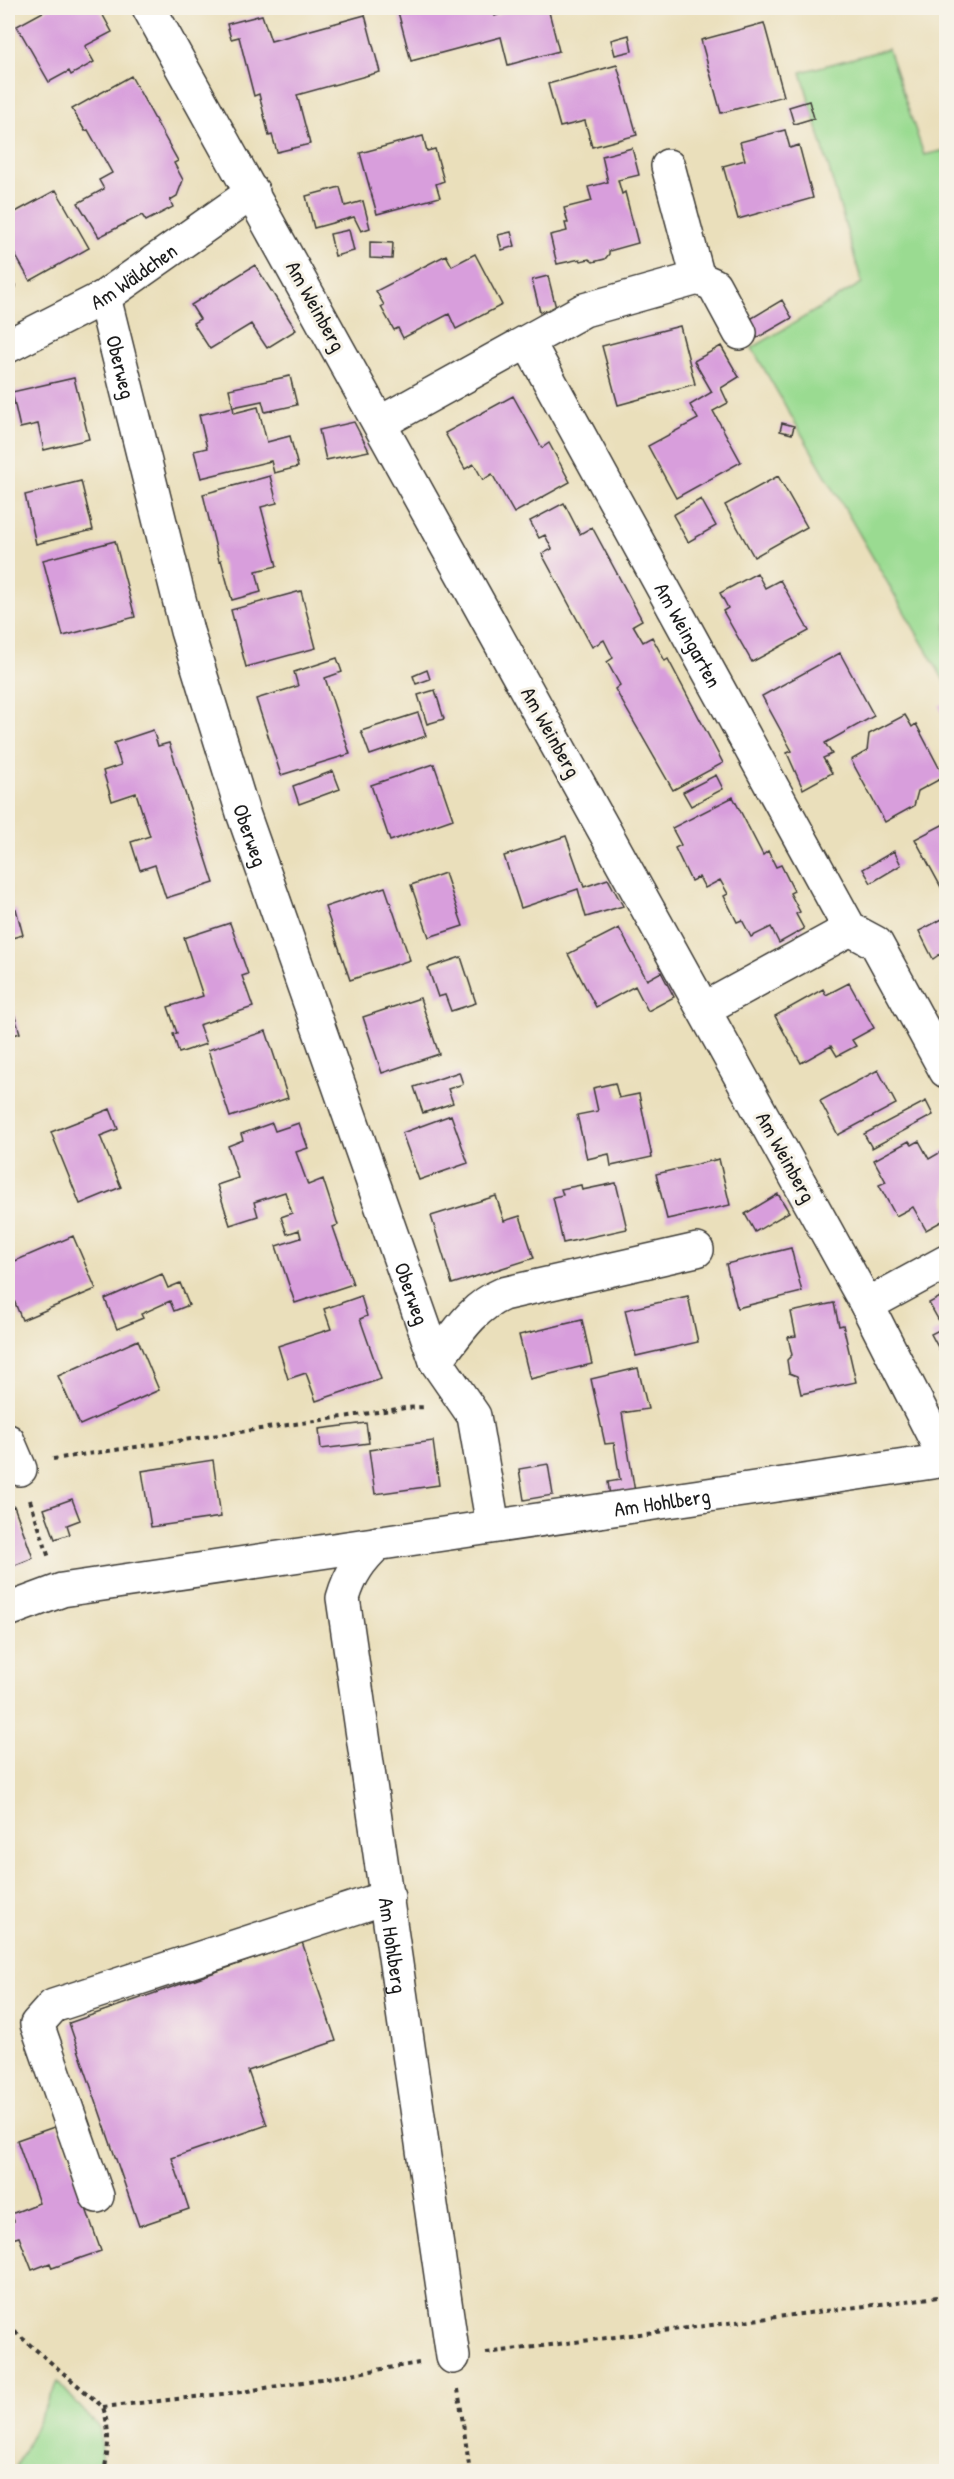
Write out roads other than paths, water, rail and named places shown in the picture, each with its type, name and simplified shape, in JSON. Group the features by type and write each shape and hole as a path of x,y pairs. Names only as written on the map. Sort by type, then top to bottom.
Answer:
{"street":[{"name":"Am Weinberg","path":"149,8 253,192 867,1305 946,1460"},
{"path":"668,166 698,278"},
{"name":"Am Wäldchen","path":"8,346 104,297 253,192"},
{"path":"380,423 584,310 698,278 714,285 740,333"},
{"name":"Oberweg","path":"104,297 187,631 243,813 436,1361 474,1416 494,1527"},
{"name":"Am Weingarten","path":"528,342 850,929"},
{"path":"704,1009 850,929 876,943 946,1071"},
{"name":"Oberweg","path":"436,1361 477,1309 487,1301 503,1294 697,1250"},
{"path":"867,1305 946,1262"},
{"name":"Am Hohlberg","path":"8,1610 62,1590 946,1460"},
{"name":"Am Hohlberg","path":"378,1543 355,1568 343,1598 453,2357"},
{"path":"97,2196 37,2024 53,2006 388,1898"}]}
